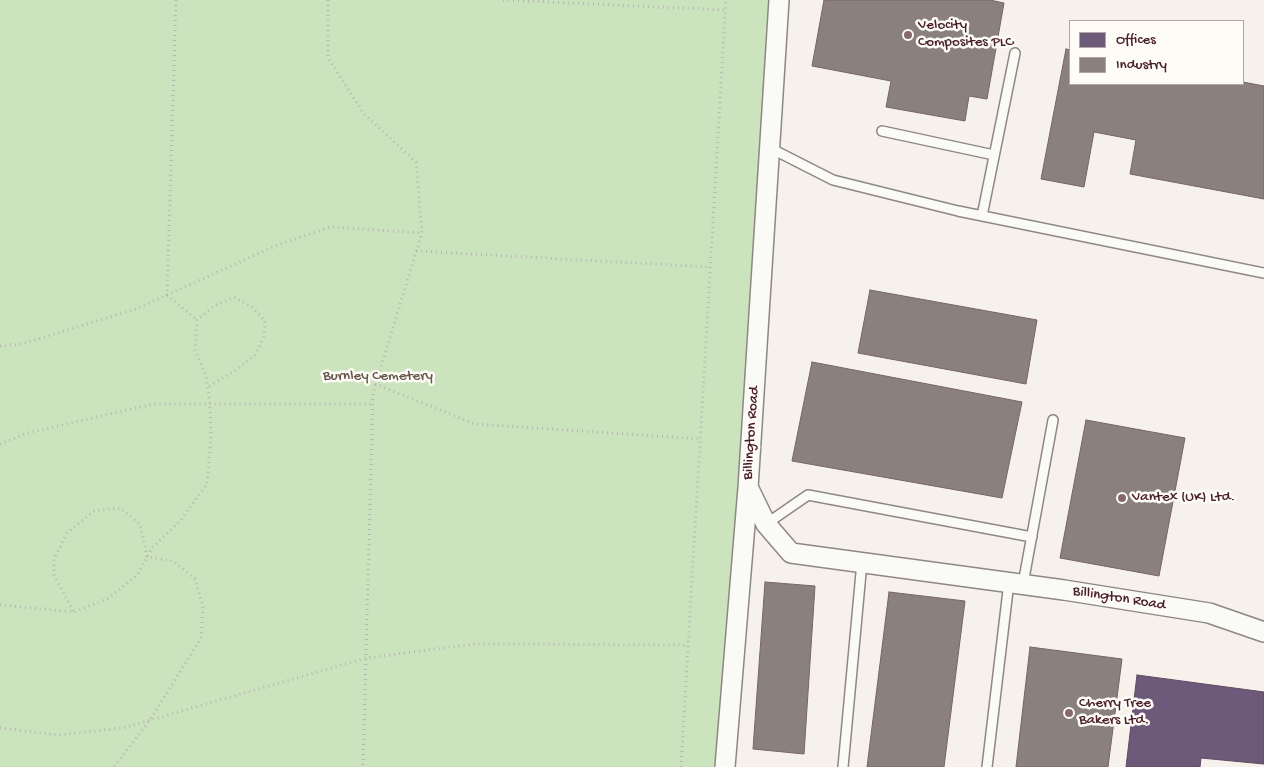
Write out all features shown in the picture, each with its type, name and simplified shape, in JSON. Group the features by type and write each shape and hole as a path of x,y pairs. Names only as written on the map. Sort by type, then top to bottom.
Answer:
{"street":[{"name":"Billington Road","path":"779,0 748,488 766,524 791,553 1016,583 1209,613 1264,632"},
{"path":"725,767 748,488"}],"lane":[{"path":"982,216 1015,53"},
{"path":"882,131 994,155"},
{"path":"770,147 833,180 982,216 1264,272"},
{"path":"987,767 1016,583 1032,537 1053,420"},
{"path":"766,524 808,495 1032,537"},
{"path":"843,767 862,562"}],"path":[{"path":"167,295 176,0"},
{"path":"328,0 328,58 364,114 416,162 422,233 373,393 363,767"},
{"path":"503,0 726,10"},
{"path":"681,767 726,0"},
{"path":"0,346 22,344 136,309 275,246 330,228 422,233"},
{"path":"416,251 711,267"},
{"path":"167,295 197,320"},
{"path":"0,605 74,612 109,598 138,574 152,548 180,521 207,484 211,437 210,404 206,376 195,350 197,320 214,306 234,297 252,307 265,321 264,337 255,355 236,370 208,387"},
{"path":"376,384 475,424 700,439"},
{"path":"0,444 27,433 154,404 372,404"},
{"path":"74,612 54,575 54,559 67,533 94,511 120,508 140,524 147,557"},
{"path":"114,767 150,720 201,638 203,606 195,579 173,561 147,557"},
{"path":"0,728 57,735 123,728 366,658 475,644 688,645"}],"green space":[{"name":"Burnley Cemetery","path":"0,0 779,0 725,767 0,767"}],"building: Offices":[{"path":"1137,675 1264,692 1264,764 1201,758 1200,767 1126,767"}],"building: Industry":[{"name":"Velocity Composites PLC","path":"824,0 990,0 1004,3 987,99 969,96 965,121 886,107 891,81 812,66"},
{"path":"1066,49 1069,50 1069,85 1244,85 1244,82 1264,86 1264,199 1130,174 1136,140 1094,132 1084,187 1041,179"},
{"path":"870,290 1037,320 1026,384 858,353"},
{"path":"812,362 1022,402 1002,498 792,461"},
{"name":"Vantex (UK) Ltd.","path":"1086,420 1185,438 1159,576 1060,558"},
{"path":"765,582 815,586 804,754 753,749"},
{"path":"889,592 965,601 944,767 867,767"},
{"name":"Cherry Tree Bakers Ltd.","path":"1030,647 1122,659 1108,767 1016,767"}],"place":[{"name":"Velocity Composites PLC","path":"908,35"},
{"name":"Vantex (UK) Ltd.","path":"1122,498"},
{"name":"Cherry Tree Bakers Ltd.","path":"1069,713"}]}
